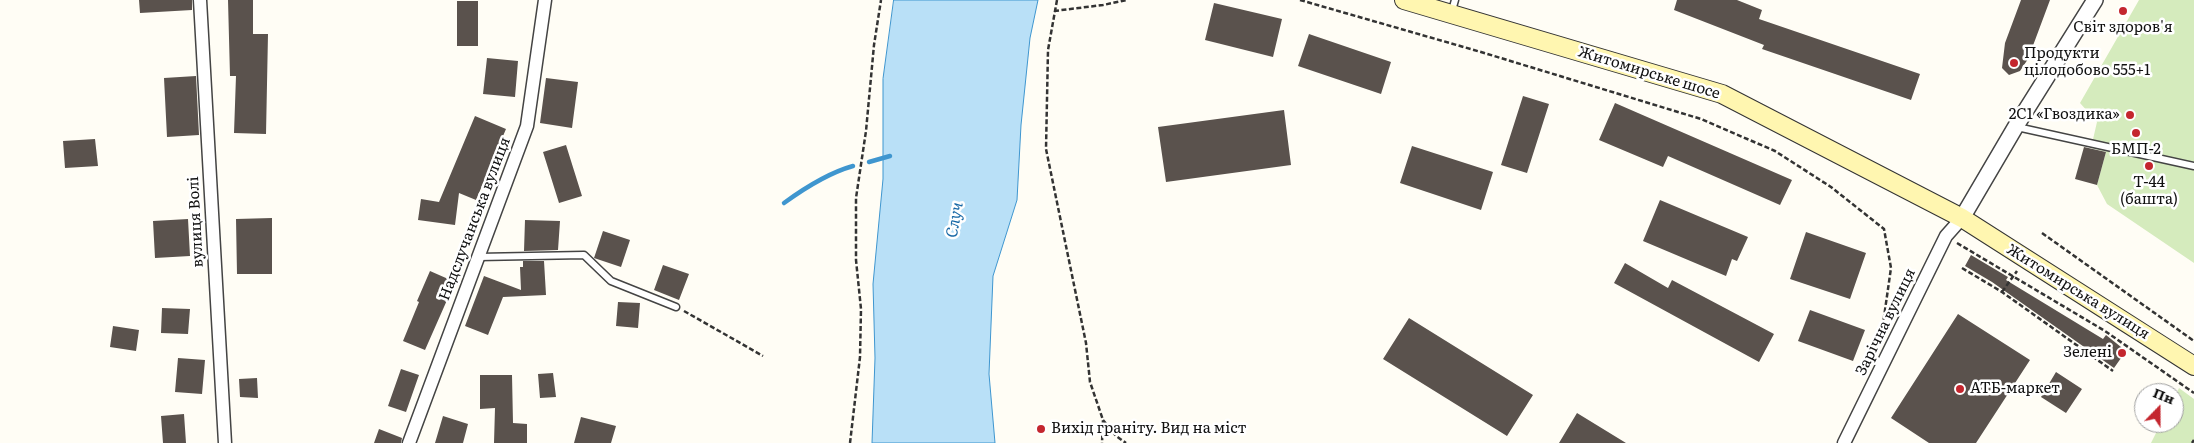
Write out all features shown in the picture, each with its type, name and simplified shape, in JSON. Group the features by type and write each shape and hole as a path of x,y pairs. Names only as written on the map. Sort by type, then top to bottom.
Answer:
{"main road":[{"name":"Житомирське шосе","path":"1404,0 1453,7 1722,94 1962,218"},
{"name":"Житомирська вулиця","path":"1962,218 2194,366"}],"street":[{"name":"вулиця Волі","path":"200,0 225,443"},
{"name":"Надслучанська вулиця","path":"409,443 528,126 544,0"},
{"path":"1962,218 2016,126 2096,0"},
{"name":"Зарічна вулиця","path":"1844,443 1946,236 1962,218"}],"lane":[{"path":"2016,126 2194,166"},
{"path":"478,257 584,255 611,281 676,307"}],"path":[{"path":"850,443 860,357 861,309 856,260 856,198 866,132 874,45 881,0"},
{"path":"1057,0 1048,50 1046,150 1086,343 1090,382 1102,420 1102,443"},
{"path":"1054,11 1127,0"},
{"path":"1300,0 1701,119 1775,151 1831,187 1884,230 1891,268 1882,332"},
{"path":"2042,233 2194,341"},
{"path":"1946,236 2105,331 2194,393"},
{"path":"1962,268 2002,292 2113,371"},
{"path":"2002,292 2018,270"},
{"path":"676,307 763,356"},
{"path":"1102,420 1116,436 1126,443"}],"green space":[{"path":"2139,0 2194,0 2194,263 2107,204 2097,185 2106,152 2091,148 2097,122 2080,103"},
{"path":"2184,392 2194,399 2194,443 2151,443 2156,433 2184,433"}],"water":[{"name":"Случ","path":"894,0 1038,0 1030,38 1021,125 1017,200 993,276 989,374 995,443 872,443 875,358 873,284 883,179 883,79"}],"building":[{"path":"139,0 192,0 192,10 140,13"},
{"path":"228,0 253,0 253,34 268,34 266,134 234,133 236,76 230,76"},
{"path":"1677,0 1737,0 1762,10 1759,19 1920,74 1911,100 1762,49 1764,45 1674,10"},
{"path":"2021,0 2050,0 2028,59 2020,71 2009,75 2002,68 2005,43"},
{"path":"457,1 478,1 478,46 457,46"},
{"path":"1214,3 1282,19 1273,57 1205,40"},
{"path":"1309,34 1391,62 1381,94 1298,66"},
{"path":"487,58 518,61 515,97 483,94"},
{"path":"196,76 199,135 167,137 164,78"},
{"path":"546,78 578,82 572,128 540,123"},
{"path":"1523,96 1549,104 1527,173 1501,165"},
{"path":"1615,103 1792,180 1780,205 1668,156 1663,167 1599,140"},
{"path":"1284,110 1291,165 1166,182 1158,127"},
{"path":"475,116 506,129 476,200 459,193 455,225 418,220 421,199 439,202"},
{"path":"95,139 98,166 65,168 63,141"},
{"path":"566,145 582,196 559,203 543,152"},
{"path":"1412,146 1493,172 1481,210 1400,183"},
{"path":"2084,147 2106,152 2097,185 2075,179"},
{"path":"1660,200 1748,237 1737,261 1732,259 1726,276 1643,241"},
{"path":"272,218 272,274 237,274 236,219"},
{"path":"188,219 190,256 155,258 153,221"},
{"path":"525,220 560,221 558,250 524,251"},
{"path":"603,231 630,240 621,267 594,258"},
{"path":"1806,232 1866,253 1850,299 1790,279"},
{"path":"1971,255 2008,277 2006,280 2103,339 2106,335 2126,351 2114,368 1992,282 1965,266"},
{"path":"523,261 544,261 546,295 503,297 488,335 465,326 484,276 521,290 520,267 523,267"},
{"path":"1625,263 1668,288 1672,280 1774,334 1759,362 1614,283"},
{"path":"663,265 689,274 679,300 654,290"},
{"path":"430,271 455,282 425,350 403,341"},
{"path":"618,302 640,303 638,328 616,326"},
{"path":"162,308 190,309 188,334 161,333"},
{"path":"1810,310 1865,330 1853,361 1798,341"},
{"name":"АТБ-маркет","path":"1958,314 2030,360 1976,443 1929,443 1891,418"},
{"path":"1409,318 1533,395 1507,436 1383,359"},
{"path":"113,326 139,330 136,351 110,347"},
{"path":"178,358 205,360 202,394 175,392"},
{"path":"401,369 419,375 406,412 388,406"},
{"path":"2056,372 2082,389 2066,413 2041,397"},
{"path":"553,373 556,397 540,398 538,374"},
{"path":"480,375 512,375 513,423 527,424 527,443 494,443 495,408 480,409"},
{"path":"257,378 258,398 240,397 239,379"},
{"path":"1577,413 1626,443 1559,443"},
{"path":"184,414 186,443 163,443 161,416"},
{"path":"443,416 468,424 463,443 435,443"},
{"path":"581,417 616,426 611,443 574,443"},
{"path":"379,429 402,438 401,443 374,443"}],"waterway":[{"path":"869,162 890,156"},
{"path":"784,203 817,181 853,166"}],"place":[{"name":"Світ здоров'я","path":"2123,11"},
{"name":"Продукти цілодобово 555+1","path":"2014,63"},
{"name":"2С1 «Гвоздика»","path":"2130,115"},
{"name":"БМП-2","path":"2136,133"},
{"name":"Т-44 (башта)","path":"2149,166"},
{"name":"Зелені","path":"2122,353"},
{"name":"АТБ-маркет","path":"1960,389"},
{"name":"Вихід граніту. Вид на міст","path":"1041,429"}]}
